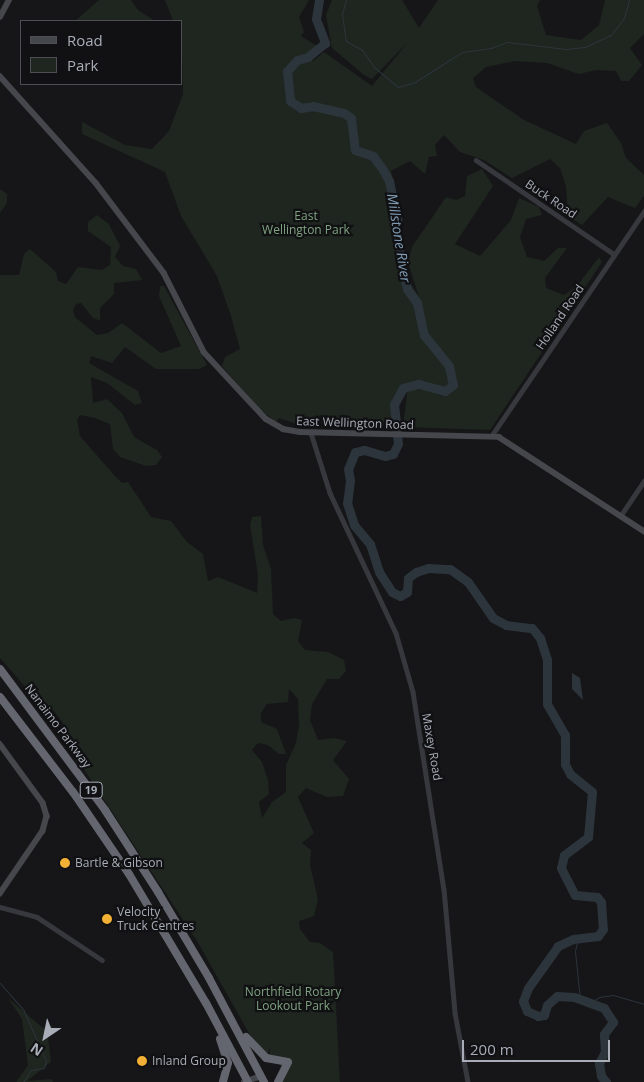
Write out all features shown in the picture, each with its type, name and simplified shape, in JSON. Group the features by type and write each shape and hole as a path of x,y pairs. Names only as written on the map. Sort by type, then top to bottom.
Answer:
{"highway":[{"name":"Nanaimo Parkway","path":"0,668 105,810 174,918 263,1079"},
{"name":"19","path":"0,697 73,792 156,917 247,1082"},
{"path":"156,917 165,940 222,1043 228,1063 223,1082"},
{"path":"174,918 190,938 252,1047 266,1058 288,1062 278,1082"}],"street":[{"path":"0,17 9,0"},
{"name":"East Wellington Road","path":"0,76 80,162 144,246 172,288 201,347 212,362 266,419 286,430 311,433 492,435 512,443 644,531"},
{"name":"Buck Road","path":"476,160 614,254"},
{"name":"Holland Road","path":"492,435 644,211"},
{"name":"Maxey Road","path":"311,433 330,493 396,633 413,692 444,889 456,1014 468,1082"},
{"path":"621,515 644,481"},
{"path":"0,744 44,803 47,816 43,832 0,894"},
{"path":"0,907 37,917 102,960"},
{"path":"247,1082 263,1079"}],"green space":[{"path":"99,0 131,0 138,10 153,20 76,20"},
{"name":"East Wellington Park","path":"165,0 309,0 299,17 304,32 301,36 320,48 312,62 324,52 372,86 408,42 372,79 364,75 332,48 326,15 332,0 402,0 419,28 438,0 540,0 537,6 546,35 581,40 599,25 605,0 644,0 644,34 630,48 642,65 629,81 621,81 616,71 596,70 579,74 547,63 515,61 486,67 473,78 476,87 524,120 576,144 584,131 607,123 621,143 626,158 644,175 644,196 635,208 608,197 582,225 568,216 566,186 560,168 550,159 512,178 484,160 460,152 444,135 435,145 437,156 429,157 425,174 410,161 391,171 403,220 399,242 406,259 408,279 419,297 408,262 412,247 446,197 456,200 465,196 467,176 482,169 493,186 455,244 480,256 511,220 519,198 539,207 542,215 526,219 520,237 527,257 544,261 558,248 567,248 545,278 546,288 564,295 577,286 599,257 602,262 490,430 403,427 408,386 398,402 401,422 297,424 279,418 276,422 257,407 222,366 225,357 240,349 231,316 217,276 181,216 165,172 82,134 82,122 125,145 152,149 169,131 183,94 182,20 173,20"},
{"path":"0,189 7,194 7,203 0,213"},
{"name":"Northfield Rotary Lookout Park","path":"97,215 109,224 120,246 115,257 123,266 136,269 142,280 114,283 114,294 100,308 100,321 92,317 81,303 76,304 73,310 75,317 97,335 108,333 122,323 161,353 181,346 159,296 160,286 164,286 207,365 199,369 156,369 125,347 112,363 91,356 89,363 138,391 142,403 135,405 107,383 91,377 93,403 107,399 122,413 134,437 157,450 162,457 156,465 146,466 120,457 113,449 110,424 95,418 80,415 77,420 80,436 122,483 128,482 151,517 171,521 187,542 203,554 208,581 218,577 257,593 258,575 250,525 252,517 261,516 263,545 271,569 273,614 281,621 294,618 302,620 298,641 305,650 328,652 344,660 346,671 339,679 327,679 312,704 310,720 318,740 334,738 347,741 333,760 349,779 343,796 327,797 306,788 298,797 314,833 302,843 311,850 310,865 318,899 314,916 299,921 300,929 310,942 320,943 333,952 340,1082 281,1082 285,1075 277,1059 269,1055 271,1046 267,1055 254,1042 197,941 64,739 67,729 54,711 37,700 0,658 0,275 19,275 24,254 30,249 56,272 58,281 66,284 78,267 102,270 110,265 111,247 88,231 88,222","holes":["289,689 298,699 299,725 296,743 286,765 286,792 272,802 262,818 259,802 269,794 268,780 262,762 252,750 258,743 268,745 279,754 286,754 277,729 261,722 261,713 267,704 288,702"]},
{"path":"8,998 43,1028 53,1026 48,1037 51,1062 27,1081 52,1079 53,1082 16,1082 28,1065 22,1019"}],"shaded area":[{"path":"572,673 580,678 583,700 572,689"}],"waterway":[{"name":"Millstone River","path":"319,0 316,19 325,43 308,57 297,60 287,71 290,101 301,108 313,106 344,113 351,118 355,150 373,156 383,170 389,181 397,219 396,236 407,289 417,303 424,335 449,366 453,385 445,391 418,384 403,388 394,404 398,444 393,454 385,456 364,450 355,452 348,469 350,480 347,503 354,525 370,544 379,572 392,592 400,596 407,592 408,578 416,572 428,568 450,569 468,582 493,618 506,625 532,628 540,638 547,660 547,704 565,735 565,764 570,774 592,792 588,837 564,855 561,868 575,895 597,897 601,902 603,929 598,936 573,939 558,946 528,988 523,1001 527,1011 538,1016 544,1015 547,1005 557,996 574,997 604,1008 613,1022 604,1034 605,1052 599,1063 601,1076 606,1082"},
{"path":"346,0 342,14 346,41 362,50 374,67 398,87 415,82 462,52 491,48 507,42 566,49 585,47 611,35 624,18 629,0"},
{"path":"578,938 575,951 580,1000"},
{"path":"0,983 24,1011 46,1061 44,1068 31,1070 23,1082"},
{"path":"588,1004 599,997 613,995 644,1004"}],"place":[{"name":"Bartle & Gibson","path":"65,863"},
{"name":"Velocity Truck Centres","path":"107,919"},
{"name":"Inland Group","path":"142,1061"}]}
